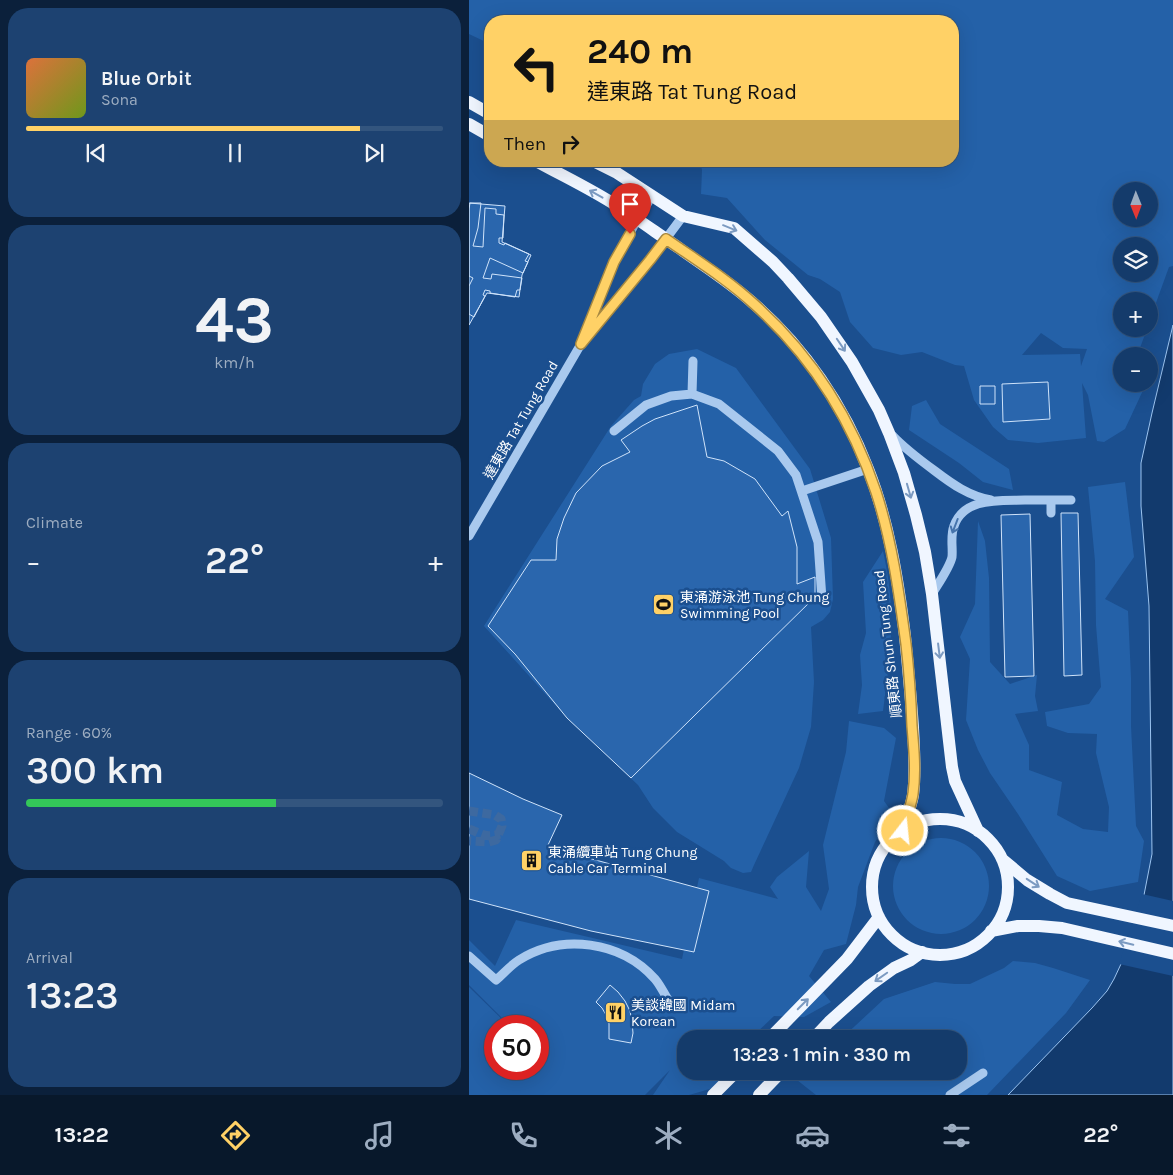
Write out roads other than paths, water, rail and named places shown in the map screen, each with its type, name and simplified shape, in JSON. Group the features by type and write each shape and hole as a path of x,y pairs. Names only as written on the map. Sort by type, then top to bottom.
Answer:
{"main road":[{"path":"469,102 484,111"},
{"path":"469,124 484,133"},
{"name":"順東路 Shun Tung Road","path":"547,167 616,205 736,288 754,303 789,339 806,360 832,396 853,434 877,494 886,526 895,566 901,608 909,673 915,762 913,796 903,831"},
{"path":"605,167 683,216 734,228 773,262 821,317 866,386 889,433 904,473 916,516 925,552 932,594 952,767 955,780 978,831"},
{"path":"940,820 960,823 978,831 991,843 1001,858 1007,873 1008,890 1006,903 998,922 979,942 963,951 943,955 922,952 909,947 887,929 879,917 872,894 872,881 874,869 885,847 903,831 914,824 940,820"},
{"path":"1001,858 1027,880 1067,903 1173,926"},
{"path":"778,1030 847,959 879,917"},
{"path":"991,931 1018,926 1062,928 1173,954"},
{"path":"821,1030 869,986 894,968 922,952"},
{"path":"713,1095 728,1080"},
{"path":"759,1095 773,1080"}],"street":[{"name":"達東路 Tat Tung Road","path":"469,536 581,344 614,262 652,196"},
{"name":"達東路 Tat Tung Road","path":"581,344 650,260 683,216"},
{"path":"692,394 693,361"},
{"path":"614,431 646,405 671,396 692,394 719,404 778,451 796,475 804,491 818,542 822,598"},
{"path":"889,433 908,451 954,485 975,496 993,501"},
{"path":"804,491 868,469"},
{"path":"1051,500 1051,514"},
{"path":"932,594 949,565 952,556 953,527 963,512 970,507 979,503 993,501 1071,500"},
{"path":"469,956 496,980 518,960 545,948 575,943 605,948 633,960 655,980 671,1005"},
{"path":"950,1095 983,1073"}],"tunnel":[{"path":"469,811 495,815 501,819 502,826 496,840 489,842 469,841"},
{"path":"469,829 486,835 500,834"}],"place":[{"name":"東涌游泳池 Tung Chung Swimming Pool","path":"664,605"},
{"name":"東涌纜車站 Tung Chung Cable Car Terminal","path":"532,860"},
{"name":"美談韓國 Midam Korean","path":"615,1013"}]}
